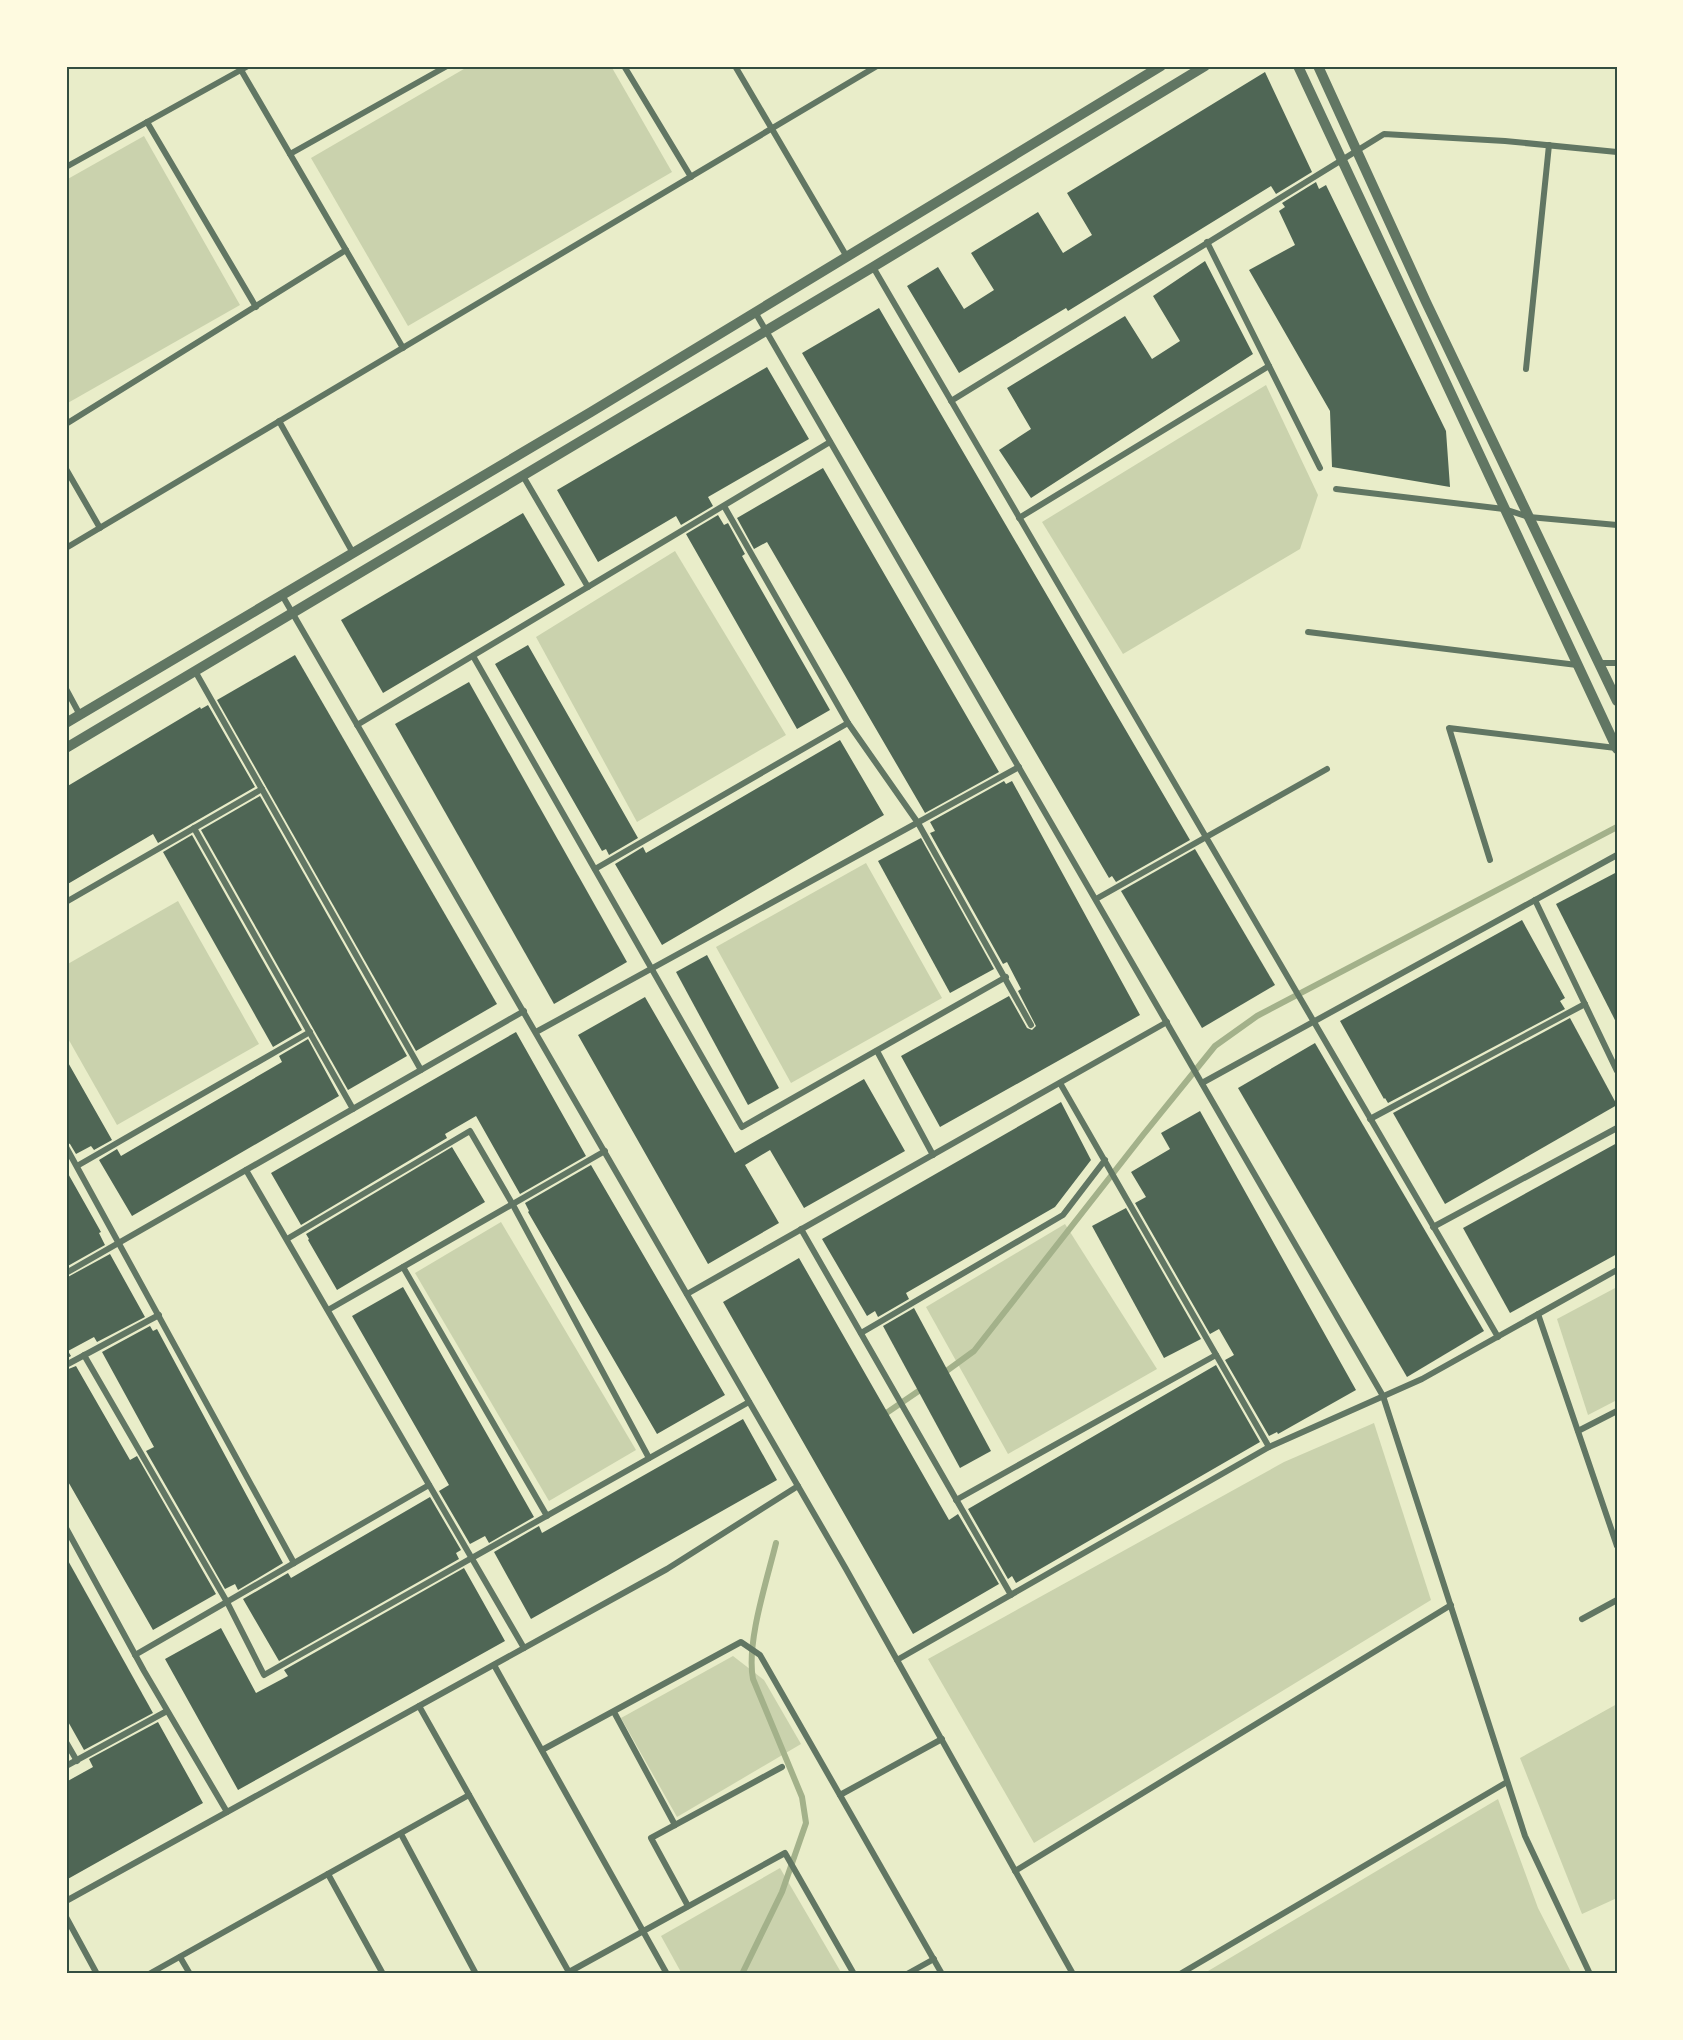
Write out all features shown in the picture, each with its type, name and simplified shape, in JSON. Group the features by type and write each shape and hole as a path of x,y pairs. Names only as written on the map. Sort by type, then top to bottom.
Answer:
{"street":[{"path":"66,167 249,66"},
{"path":"290,154 447,66"},
{"path":"624,66 691,177"},
{"path":"735,66 847,257"},
{"path":"66,548 877,66"},
{"path":"66,723 847,257 1161,66"},
{"path":"66,748 873,267 1205,66"},
{"path":"1298,66 1617,749"},
{"path":"1318,66 1426,302 1617,701"},
{"path":"241,70 404,348"},
{"path":"147,122 256,307"},
{"path":"951,401 1384,134 1617,152"},
{"path":"1526,369 1549,145"},
{"path":"1207,242 1320,468"},
{"path":"66,424 346,250"},
{"path":"873,267 1498,1337"},
{"path":"755,312 1383,1396 1525,1836 1590,1974"},
{"path":"1019,518 1269,366"},
{"path":"279,421 353,553"},
{"path":"357,725 830,442"},
{"path":"66,469 99,528"},
{"path":"523,476 588,587"},
{"path":"1336,489 1504,509 1529,517 1617,525"},
{"path":"724,506 848,723 918,823 1031,1025"},
{"path":"282,595 798,1486 1016,1871 1071,1973"},
{"path":"1308,632 1577,665"},
{"path":"473,656 742,1126 1006,977"},
{"path":"1599,663 1617,663"},
{"path":"195,671 421,1070"},
{"path":"66,689 80,715"},
{"path":"595,869 848,723"},
{"path":"1490,860 1449,728 1617,749"},
{"path":"536,1032 1019,767"},
{"path":"1096,899 1327,769"},
{"path":"66,902 262,789"},
{"path":"194,828 353,1109"},
{"path":"1200,1081 1313,1022 1617,855"},
{"path":"1535,900 1617,1071"},
{"path":"1370,1119 1585,1004"},
{"path":"66,1273 524,1011"},
{"path":"687,1294 1167,1022"},
{"path":"77,1166 310,1032"},
{"path":"877,1051 933,1155"},
{"path":"1060,1083 1269,1447"},
{"path":"1433,1227 1617,1128"},
{"path":"287,1239 470,1131 513,1205 649,1458"},
{"path":"66,1147 294,1563"},
{"path":"328,1311 605,1151"},
{"path":"861,1333 1063,1215 1107,1163"},
{"path":"246,1170 524,1648"},
{"path":"801,1229 1011,1595"},
{"path":"403,1267 547,1516"},
{"path":"897,1660 1269,1447 1422,1379 1617,1270"},
{"path":"1538,1314 1617,1546"},
{"path":"66,1365 159,1315"},
{"path":"957,1500 1216,1354"},
{"path":"84,1356 227,1602 264,1675 749,1402"},
{"path":"1578,1431 1617,1411"},
{"path":"135,1655 429,1485"},
{"path":"66,1901 668,1569 798,1486"},
{"path":"66,1528 135,1655 227,1812"},
{"path":"1582,1619 1617,1600"},
{"path":"1016,1871 1451,1605"},
{"path":"542,1750 741,1642 760,1654 942,1974"},
{"path":"494,1665 667,1974"},
{"path":"419,1707 569,1973 785,1853 854,1974"},
{"path":"66,1766 168,1711"},
{"path":"614,1712 675,1825"},
{"path":"840,1795 942,1739"},
{"path":"66,1742 77,1761"},
{"path":"688,1906 651,1838 782,1767"},
{"path":"1180,1974 1507,1782"},
{"path":"149,1974 469,1796"},
{"path":"401,1834 476,1974"},
{"path":"328,1874 383,1974"},
{"path":"66,1917 97,1974"},
{"path":"180,1957 190,1974"},
{"path":"907,1974 934,1959"}],"green space":[{"path":"469,66 611,66 672,172 408,326 311,158"},
{"path":"144,136 240,305 66,404 66,180"},
{"path":"1266,385 1318,495 1300,549 1123,654 1042,522"},
{"path":"675,551 786,735 637,822 536,637"},
{"path":"866,863 942,998 791,1083 716,947"},
{"path":"178,901 259,1044 117,1125 66,1035 66,965"},
{"path":"501,1222 636,1450 549,1501 415,1273"},
{"path":"1065,1224 1157,1369 1008,1454 926,1307"},
{"path":"1617,1287 1617,1400 1588,1415 1557,1319"},
{"path":"1374,1423 1431,1600 1034,1843 928,1659 1284,1462"},
{"path":"733,1656 764,1680 801,1744 677,1817 621,1718"},
{"path":"1617,1704 1617,1898 1582,1914 1520,1758"},
{"path":"1498,1799 1538,1908 1572,1974 1203,1974"},
{"path":"780,1868 842,1974 682,1974 661,1936"}],"building":[{"path":"1265,72 1312,172 1276,194 1271,186 1068,311 1066,308 959,373 907,286 938,267 964,309 994,290 971,253 1038,212 1063,253 1092,235 1067,193"},
{"path":"1316,182 1319,189 1326,185 1446,431 1450,487 1332,467 1330,411 1249,270 1295,245 1279,211 1285,207 1282,203"},
{"path":"1205,261 1253,354 1031,498 999,450 1031,429 1007,388 1125,316 1152,359 1180,341 1153,296"},
{"path":"879,308 1190,840 1116,882 1112,876 1109,878 802,353"},
{"path":"767,367 809,439 708,497 713,506 681,525 676,516 598,562 557,490"},
{"path":"823,468 999,772 925,813 767,542 754,549 737,518"},
{"path":"523,513 565,585 383,693 341,620"},
{"path":"718,515 724,525 728,523 745,554 742,556 830,710 797,729 686,534"},
{"path":"528,645 638,838 609,855 606,849 602,851 495,664"},
{"path":"295,655 497,1004 416,1051 217,700"},
{"path":"469,682 627,962 554,1004 395,724"},
{"path":"208,705 255,787 158,843 153,834 66,885 66,787 200,707 201,709"},
{"path":"840,740 884,815 662,945 615,864 643,847 646,853"},
{"path":"1004,781 1006,784 1012,781 1140,1015 940,1127 901,1056 1009,996 1027,1028 1032,1030 1036,1026 1018,991 1021,989 1007,962 1003,964 930,833 935,831 930,822"},
{"path":"260,796 407,1056 348,1090 201,830"},
{"path":"192,835 302,1030 273,1047 163,852"},
{"path":"921,838 994,969 950,993 878,861"},
{"path":"1195,849 1275,985 1202,1028 1121,891"},
{"path":"1617,872 1617,1024 1556,904"},
{"path":"1522,920 1565,998 1560,1001 1565,1009 1388,1103 1340,1021"},
{"path":"707,955 779,1088 748,1105 676,972"},
{"path":"645,997 735,1153 864,1079 905,1151 804,1208 770,1150 745,1165 779,1223 708,1264 578,1035"},
{"path":"1570,1018 1617,1105 1445,1204 1393,1113"},
{"path":"516,1032 586,1156 520,1194 476,1116 445,1134 447,1138 301,1225 271,1173"},
{"path":"308,1039 339,1096 132,1216 99,1160 117,1149 121,1156 282,1062 279,1056"},
{"path":"1315,1043 1484,1331 1407,1377 1238,1088"},
{"path":"66,1059 112,1140 94,1150 91,1146 76,1154 66,1142"},
{"path":"1061,1102 1091,1160 1055,1207 906,1293 909,1299 878,1317 875,1311 867,1316 822,1239"},
{"path":"1200,1111 1356,1390 1278,1434 1277,1432 1269,1436 1225,1360 1234,1355 1219,1329 1210,1334 1135,1203 1146,1197 1131,1172 1170,1149 1161,1133"},
{"path":"1617,1143 1617,1254 1510,1313 1463,1228"},
{"path":"452,1147 485,1202 337,1290 306,1234"},
{"path":"591,1165 725,1395 657,1434 528,1212 525,1203"},
{"path":"66,1170 101,1232 99,1233 105,1245 66,1267"},
{"path":"1126,1208 1201,1339 1164,1358 1092,1226"},
{"path":"110,1254 145,1317 97,1342 94,1337 68,1351 71,1356 66,1359 66,1278"},
{"path":"799,1258 949,1520 958,1514 999,1584 913,1634 723,1302"},
{"path":"403,1287 534,1517 489,1543 485,1536 470,1544 439,1491 449,1485 352,1316"},
{"path":"914,1308 991,1451 960,1468 883,1326"},
{"path":"150,1326 153,1331 157,1329 283,1563 238,1590 235,1584 225,1589 146,1451 154,1447 102,1352"},
{"path":"1216,1365 1260,1442 1016,1583 1012,1576 1008,1579 968,1509"},
{"path":"76,1366 130,1460 137,1456 216,1594 153,1630 66,1478 66,1370"},
{"path":"743,1419 777,1480 531,1619 494,1552 539,1526 542,1533"},
{"path":"430,1497 461,1550 456,1553 459,1559 279,1661 243,1599 288,1573 291,1578"},
{"path":"66,1557 153,1713 84,1750 66,1718"},
{"path":"464,1568 505,1641 238,1790 165,1659 221,1628 256,1693 288,1676 284,1670"},
{"path":"158,1722 203,1803 66,1880 66,1782 93,1767 89,1759"}],"waterway":[{"path":"941,1375 974,1351 1215,1046 1257,1016 1617,827"},
{"path":"882,1416 923,1388"},
{"path":"742,1974 782,1892 806,1823 802,1797 753,1679 752,1648 755,1630 776,1543"}]}
